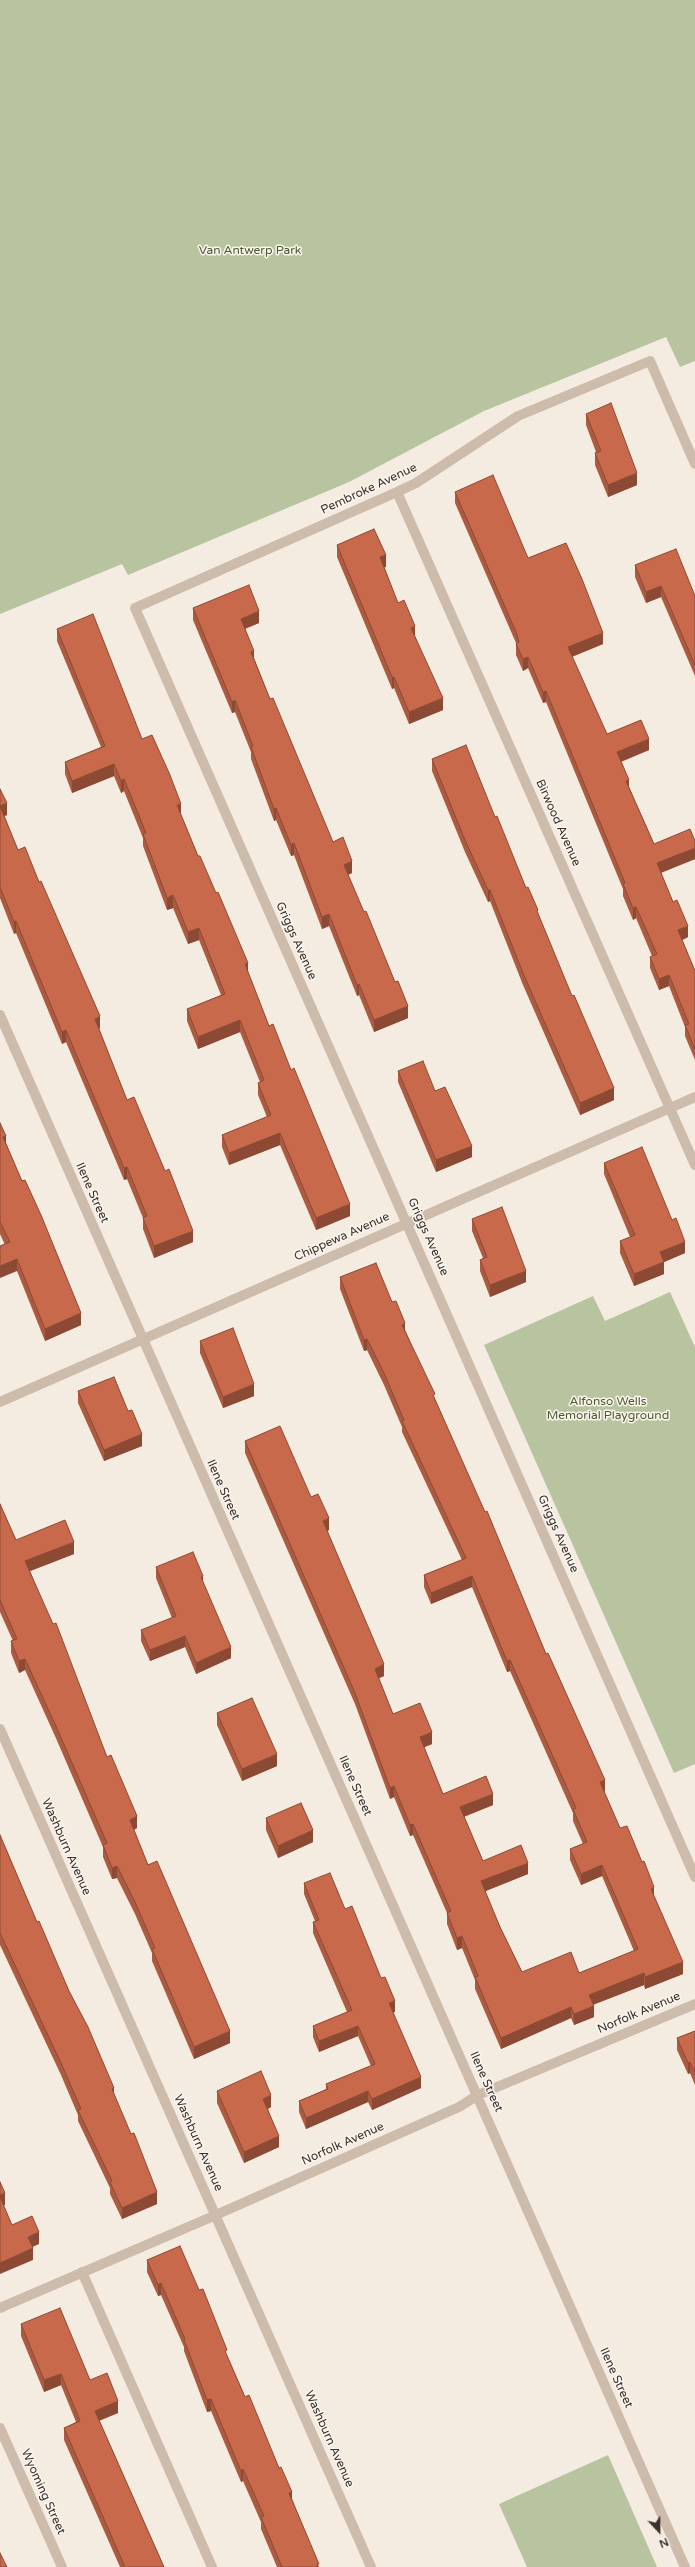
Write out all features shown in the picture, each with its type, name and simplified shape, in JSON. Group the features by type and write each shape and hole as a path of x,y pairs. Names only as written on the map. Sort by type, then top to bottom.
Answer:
{"street":[{"name":"Pembroke Avenue","path":"135,608 398,492 416,483 518,416 650,361 695,464"},
{"name":"Birwood Avenue","path":"398,492 695,1165"},
{"name":"Griggs Avenue","path":"135,608 695,1877"},
{"name":"Ilene Street","path":"0,1015 142,1340 478,2095 685,2567"},
{"name":"Chippewa Avenue","path":"0,1402 695,1096"},
{"name":"Washburn Avenue","path":"0,1729 371,2567"},
{"name":"Norfolk Avenue","path":"0,2308 216,2215 459,2107 478,2095 695,2004"},
{"path":"82,2272 212,2567"},
{"name":"Wyoming Street","path":"0,2428 62,2567"}],"green space":[{"name":"Van Antwerp Park","path":"0,0 695,0 695,361 680,367 666,337 484,411 349,482 128,575 122,564 0,614"},
{"name":"Alfonso Wells Memorial Playground","path":"670,1292 695,1347 695,1764 674,1773 484,1345 593,1296 605,1321"},
{"path":"608,2455 657,2567 527,2567 499,2504"}],"building":[{"path":"611,403 637,473 608,485 595,453 601,451 586,414"},
{"path":"493,475 528,558 566,543 582,579 603,633 568,647 607,734 641,720 649,739 617,752 629,780 626,781 654,844 690,829 695,841 695,848 657,863 673,902 677,900 688,926 678,930 695,971 695,1049 685,1025 689,1024 669,975 659,979 650,957 657,954 636,907 633,908 623,884 625,883 546,691 543,692 528,657 523,659 516,644 519,642 516,632 455,492"},
{"path":"374,529 386,555 380,557 398,603 404,600 415,626 411,628 443,698 409,712 394,677 392,677 337,545"},
{"path":"676,549 695,596 695,665 661,586 646,592 635,565"},
{"path":"249,585 259,611 241,619 254,651 251,652 270,699 273,698 333,842 343,837 352,861 344,865 364,912 366,911 395,982 398,981 408,1006 374,1020 359,984 357,985 329,914 322,917 294,843 291,845 276,808 274,809 251,747 253,746 235,700 232,702 193,608"},
{"path":"93,614 142,739 152,735 170,775 181,804 177,805 198,856 200,856 216,893 218,892 248,963 245,964 269,1026 273,1024 291,1070 294,1068 350,1204 316,1218 280,1133 229,1153 222,1135 271,1115 258,1083 264,1080 240,1020 198,1037 187,1009 225,994 199,928 188,932 173,895 167,898 143,834 146,833 124,779 121,781 114,764 72,781 65,762 105,746 57,629"},
{"path":"466,745 495,817 497,816 526,888 528,887 538,910 537,911 572,996 574,995 614,1088 580,1103 523,973 490,890 488,890 465,840 432,759"},
{"path":"0,789 7,803 0,806"},
{"path":"0,806 18,850 25,847 39,882 41,881 100,1016 95,1019 127,1100 134,1097 165,1171 169,1169 193,1231 154,1246 143,1218 147,1216 127,1167 124,1168 66,1030 62,1032 16,921 14,922 0,887"},
{"path":"423,1061 435,1091 445,1087 472,1146 436,1160 398,1071"},
{"path":"0,1123 6,1136 3,1137 22,1181 25,1180 41,1215 81,1313 45,1329 17,1259 0,1266 0,1246 10,1242 0,1222"},
{"path":"642,1147 672,1220 676,1218 685,1242 660,1252 664,1262 634,1274 620,1241 635,1235 604,1163"},
{"path":"502,1207 526,1271 490,1285 480,1260 487,1257 472,1219"},
{"path":"376,1263 392,1302 396,1301 405,1323 402,1325 435,1394 433,1395 485,1512 487,1511 546,1654 548,1653 605,1780 600,1782 620,1828 627,1826 642,1862 644,1861 654,1887 651,1889 683,1962 645,1977 644,1973 589,1995 594,2006 574,2014 571,2007 501,2038 475,1977 478,1976 462,1936 457,1938 447,1913 451,1911 413,1824 410,1825 394,1786 390,1788 355,1693 245,1441 280,1426 311,1497 318,1494 329,1518 323,1521 384,1664 375,1669 393,1714 420,1703 432,1732 420,1737 443,1794 486,1776 493,1794 460,1807 483,1861 521,1845 528,1863 481,1881 500,1927 522,1972 571,1952 579,1973 638,1949 602,1865 581,1874 570,1849 587,1842 573,1809 576,1808 510,1660 507,1661 472,1576 431,1593 424,1575 466,1558 402,1421 404,1420 384,1373 367,1339 364,1340 340,1277"},
{"path":"233,1328 254,1384 223,1397 200,1341"},
{"path":"114,1377 128,1411 132,1410 142,1434 104,1450 78,1391"},
{"path":"0,1504 16,1540 65,1520 74,1542 25,1561 53,1624 56,1623 107,1757 111,1755 137,1816 130,1820 148,1865 157,1861 230,2031 194,2047 152,1949 155,1948 135,1902 117,1866 112,1868 103,1845 107,1843 55,1724 25,1659 19,1661 11,1641 17,1639 0,1600"},
{"path":"193,1552 203,1576 201,1577 231,1647 196,1663 185,1636 150,1650 141,1630 176,1616 156,1567"},
{"path":"252,1698 277,1754 242,1769 217,1713"},
{"path":"301,1803 313,1830 278,1846 266,1818"},
{"path":"0,1835 37,1922 39,1921 69,1991 88,2027 114,2088 112,2089 131,2134 134,2133 157,2192 122,2208 110,2182 112,2181 78,2110 81,2109 61,2063 0,1933"},
{"path":"330,1873 345,1909 352,1906 381,1978 385,1977 395,2001 389,2003 421,2077 372,2099 368,2091 306,2118 299,2101 328,2089 326,2084 375,2064 358,2026 319,2041 313,2026 352,2010 313,1922 319,1920 304,1883"},
{"path":"695,2031 695,2073 690,2062 688,2063 677,2038"},
{"path":"261,2071 271,2095 263,2099 279,2136 244,2152 217,2091"},
{"path":"0,2182 5,2193 0,2195"},
{"path":"0,2197 12,2225 32,2216 39,2232 28,2237 33,2248 0,2263"},
{"path":"180,2246 199,2290 203,2289 227,2350 225,2351 245,2397 249,2395 279,2468 281,2467 292,2492 289,2493 319,2564 317,2564 318,2567 282,2567 261,2517 264,2516 243,2469 241,2471 211,2399 207,2400 184,2340 185,2339 161,2283 158,2285 147,2260"},
{"path":"60,2308 90,2380 107,2373 118,2401 95,2411 164,2567 125,2567 64,2428 80,2421 61,2374 44,2380 21,2324"},
{"path":"0,2553 7,2567 0,2567"}]}
